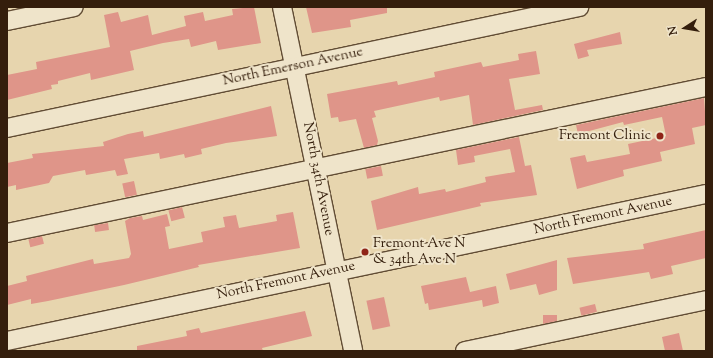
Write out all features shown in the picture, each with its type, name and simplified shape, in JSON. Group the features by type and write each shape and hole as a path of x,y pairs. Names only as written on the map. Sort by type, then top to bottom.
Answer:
{"street":[{"path":"7,21 74,7"},
{"name":"North 34th Avenue","path":"282,7 316,168 352,351"},
{"name":"North Emerson Avenue","path":"7,128 294,66 579,7"},
{"path":"7,233 706,87"},
{"name":"North Fremont Avenue","path":"7,341 706,194"},
{"path":"465,351 706,300"}],"building":[{"path":"254,7 261,43 218,50 216,41 191,47 189,39 163,43 130,51 134,70 91,80 90,73 58,81 58,84 51,85 52,89 7,100 7,75 37,69 36,62 110,47 104,15 118,12 121,22 148,15 152,35 186,26 184,16 203,12 205,21 233,15 232,9"},
{"path":"306,7 387,7 387,13 350,20 351,27 312,33"},
{"path":"620,32 622,44 587,50 589,56 578,59 574,44"},
{"path":"536,51 540,74 509,79 515,110 542,105 543,110 473,125 469,95 440,101 439,97 374,111 376,117 372,118 378,141 377,145 364,148 356,119 339,122 338,117 331,118 327,94 397,81 398,85 435,77 434,72 481,62 483,67 519,60 518,54"},
{"name":"Fremont Clinic","path":"704,98 706,125 692,128 695,144 660,152 662,161 623,170 624,176 577,189 570,158 585,155 587,162 630,154 628,144 666,136 662,117 624,125 623,122 578,134 576,125"},
{"path":"271,106 277,136 226,143 201,149 202,154 185,158 184,154 160,159 159,153 124,159 128,174 117,176 115,170 86,175 85,170 53,176 49,183 16,190 16,185 7,187 7,163 33,158 32,154 104,146 103,142 128,134 143,131 144,137"},
{"path":"519,137 525,166 531,165 537,195 480,203 481,206 377,230 371,201 418,187 419,194 445,189 446,192 486,182 485,177 515,172 510,149 474,156 475,162 458,165 456,150"},
{"path":"381,166 383,176 367,179 365,169"},
{"path":"134,181 137,195 125,197 122,183"},
{"path":"182,207 185,218 171,221 168,211"},
{"path":"293,212 300,248 198,265 199,267 48,301 31,304 31,299 7,305 7,286 27,281 26,276 93,259 94,264 129,258 131,254 125,221 130,218 142,216 143,220 167,214 170,226 165,227 169,249 203,242 201,232 225,227 223,217 236,215 239,228 277,221 276,215"},
{"path":"108,223 109,230 95,232 94,225"},
{"path":"706,230 706,258 671,266 673,274 651,279 649,272 573,284 567,258 644,249 643,244"},
{"path":"42,236 44,244 30,247 28,239"},
{"path":"557,260 557,290 539,295 536,284 510,290 506,274"},
{"path":"466,277 470,292 496,286 499,303 483,307 482,300 429,310 428,303 425,304 421,286"},
{"path":"384,297 390,326 373,330 366,301"},
{"path":"595,304 597,312 581,316 579,308"},
{"path":"305,311 312,336 262,348 263,351 137,351 137,346 187,336 186,331 199,328 201,333"},
{"path":"543,315 557,315 557,321 543,324"},
{"path":"679,333 683,351 665,351 662,337"}],"place":[{"name":"Fremont Clinic","path":"660,136"},
{"name":"Fremont Ave N & 34th Ave N","path":"365,252"}]}
